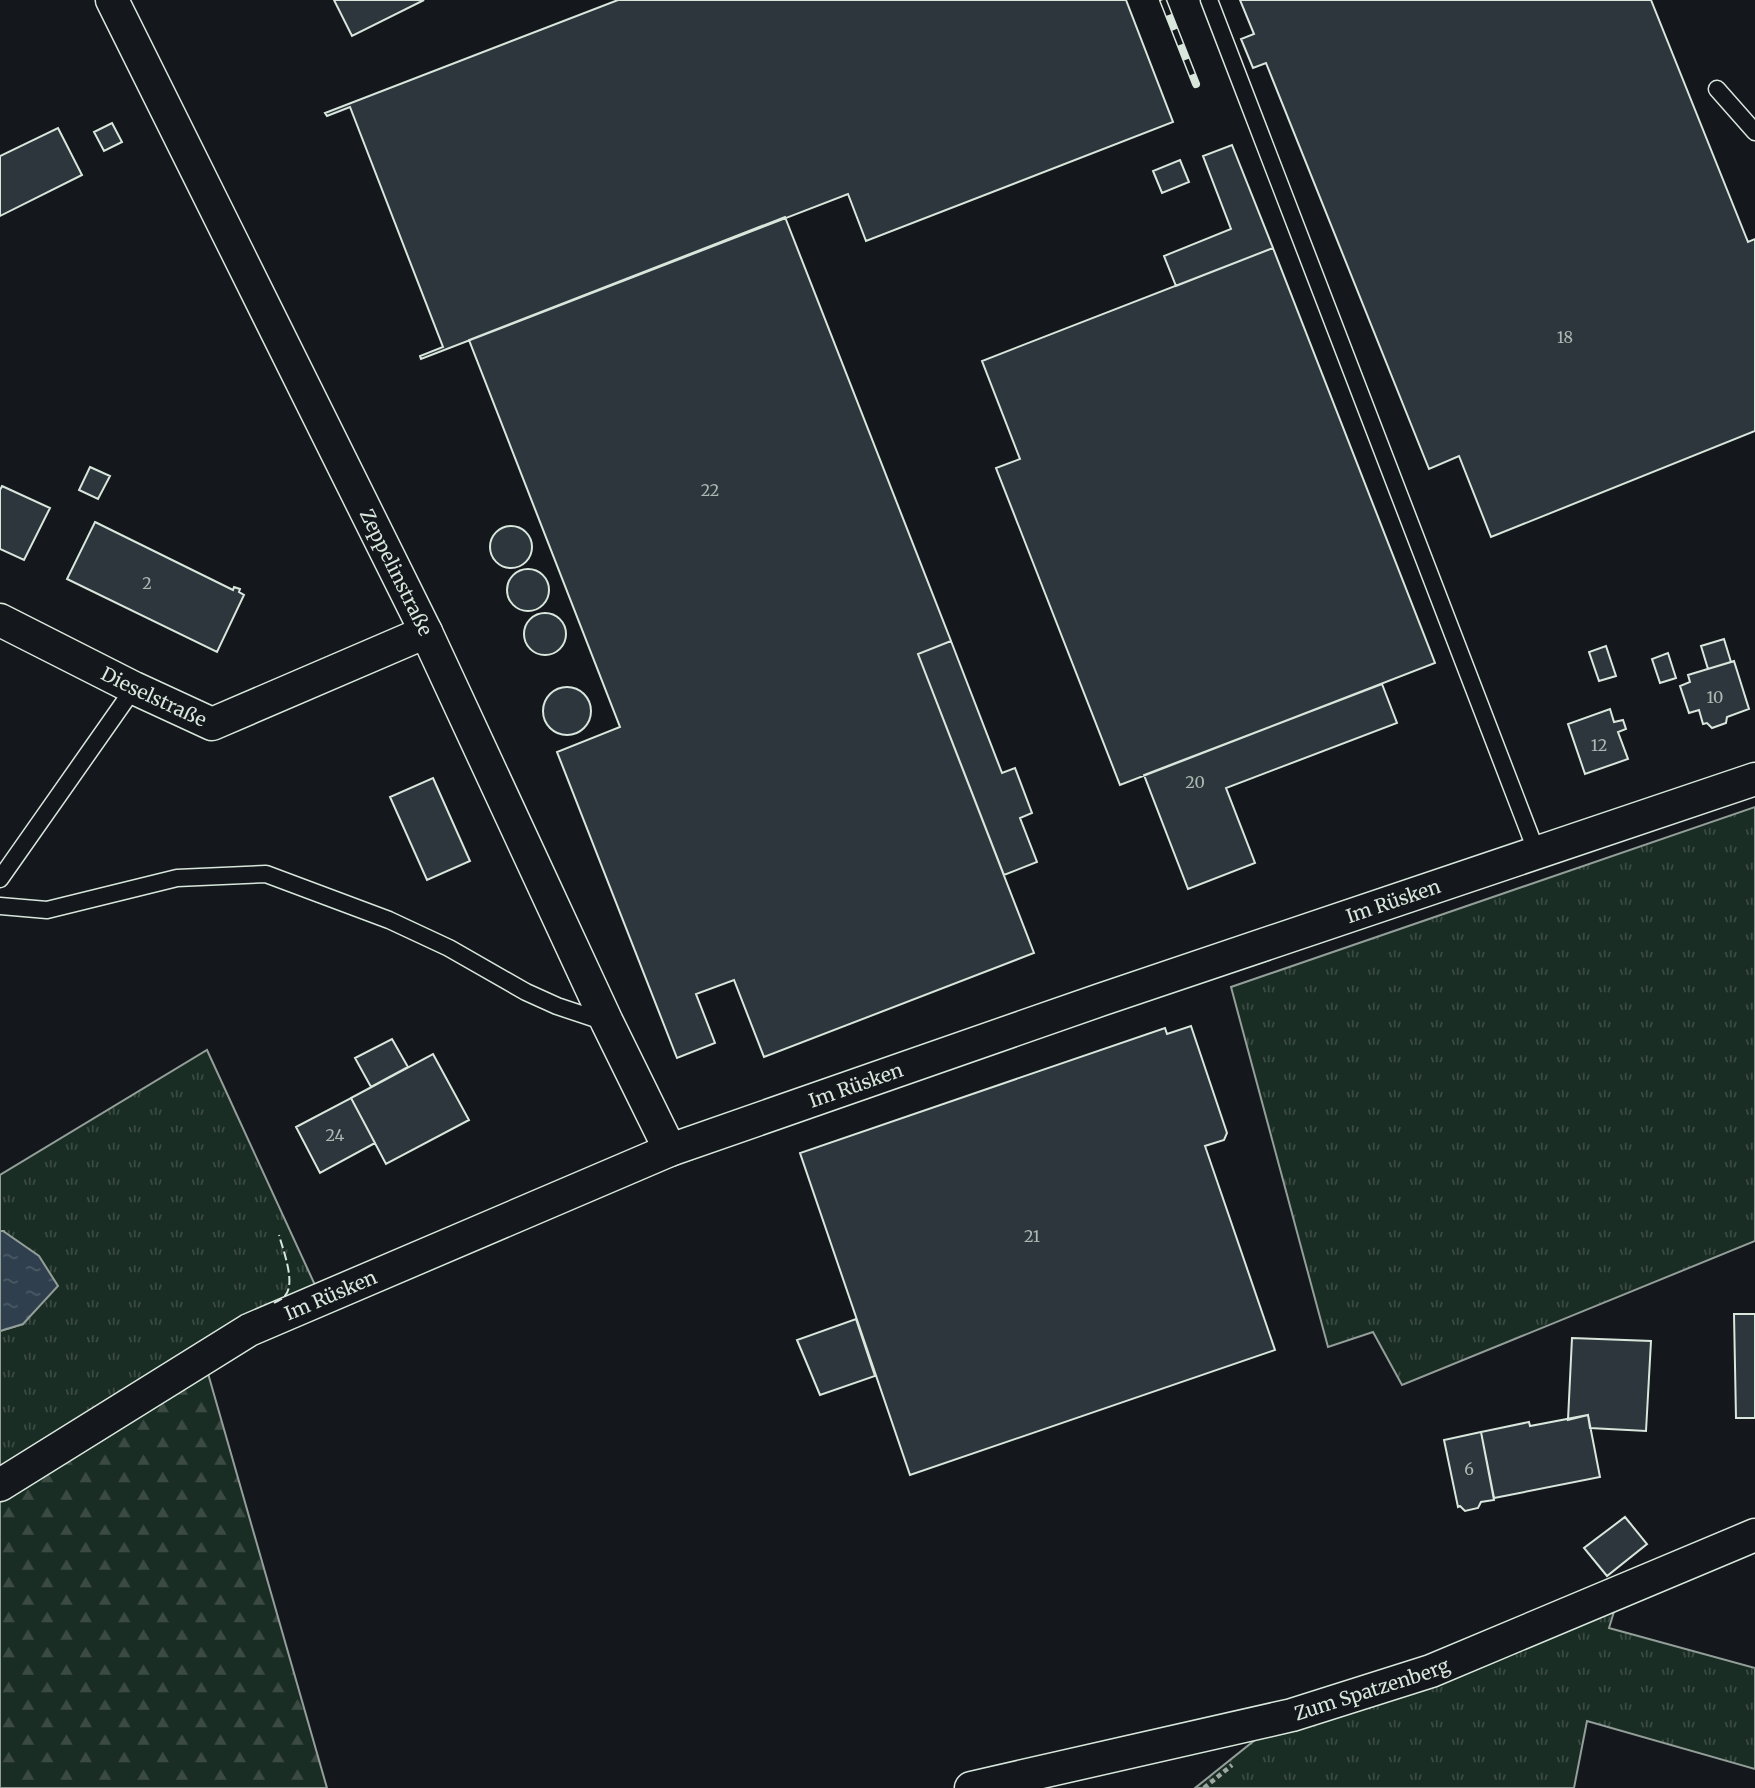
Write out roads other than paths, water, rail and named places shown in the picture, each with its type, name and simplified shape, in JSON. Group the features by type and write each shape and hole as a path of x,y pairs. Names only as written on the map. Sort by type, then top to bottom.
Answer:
{"street":[{"name":"Zeppelinstraße","path":"112,0 426,632 607,1022 670,1150"},
{"name":"Dieselstraße","path":"0,620 212,724 426,632"},
{"name":"Im Rüsken","path":"0,1485 249,1330 670,1150 1100,1000 1755,779"},
{"name":"Zum Spatzenberg","path":"971,1788 1292,1715 1431,1671 1755,1535"}],"lane":[{"path":"1209,0 1536,853"},
{"path":"1717,89 1755,132"},
{"path":"0,879 134,688"},
{"path":"0,906 47,910 177,878 267,874 389,920 449,947 526,992 556,1006 607,1022"}],"water":[{"path":"0,1231 39,1256 58,1286 23,1324 0,1331"}],"railway":[{"path":"1163,0 1196,84"}]}
